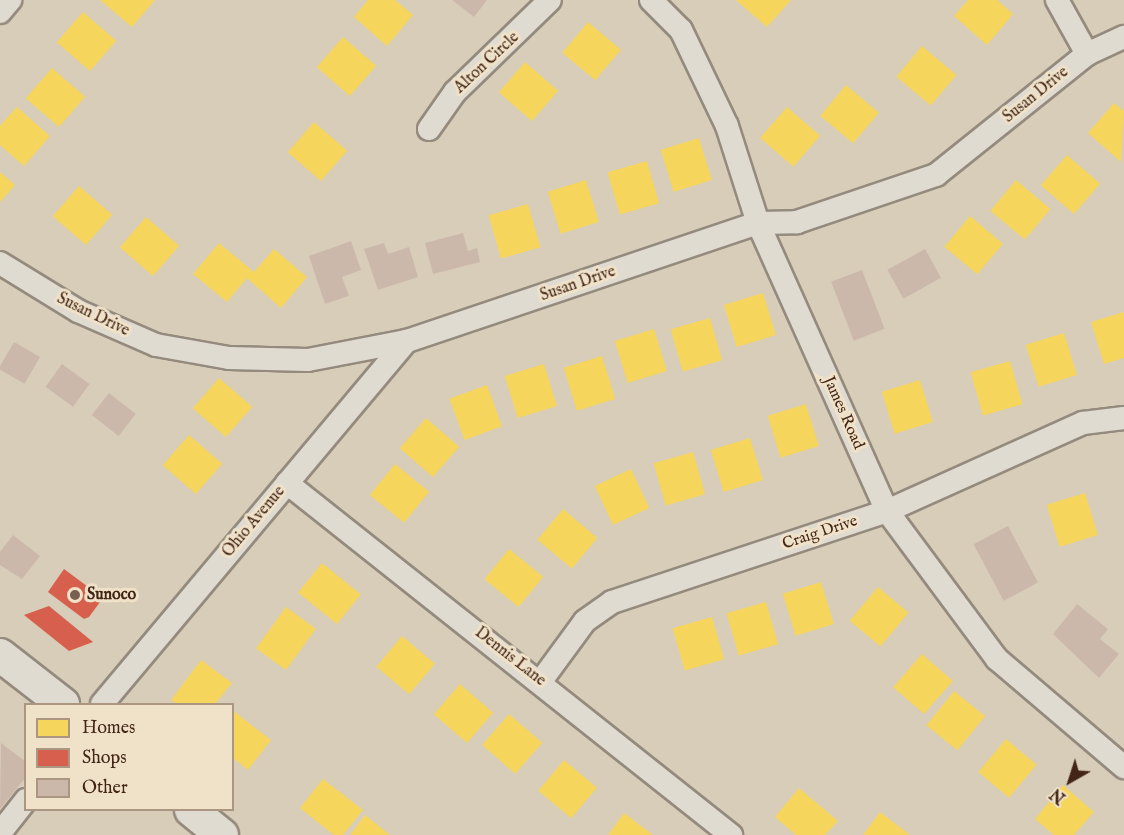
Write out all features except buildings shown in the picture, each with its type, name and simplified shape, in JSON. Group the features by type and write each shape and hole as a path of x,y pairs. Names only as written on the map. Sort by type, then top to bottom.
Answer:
{"main road":[{"path":"0,655 60,703"},
{"path":"192,811 222,835"}],"street":[{"path":"0,12 10,0"},
{"name":"Alton Circle","path":"429,129 455,92 550,0"},
{"name":"James Road","path":"651,0 681,30 727,126 759,223 886,511 997,658 1124,767"},
{"path":"1057,0 1087,54"},
{"name":"Susan Drive","path":"0,263 78,311 156,345 229,358 308,360 407,341 759,223 797,222 936,175 1087,54 1124,37"},
{"name":"Ohio Avenue","path":"104,703 407,341"},
{"name":"Craig Drive","path":"541,681 585,621 612,602 886,511 1083,423 1124,418"},
{"name":"Dennis Lane","path":"287,483 541,681 731,835"},
{"path":"0,833 24,803"}],"place":[{"name":"Sunoco","path":"75,595"}]}
